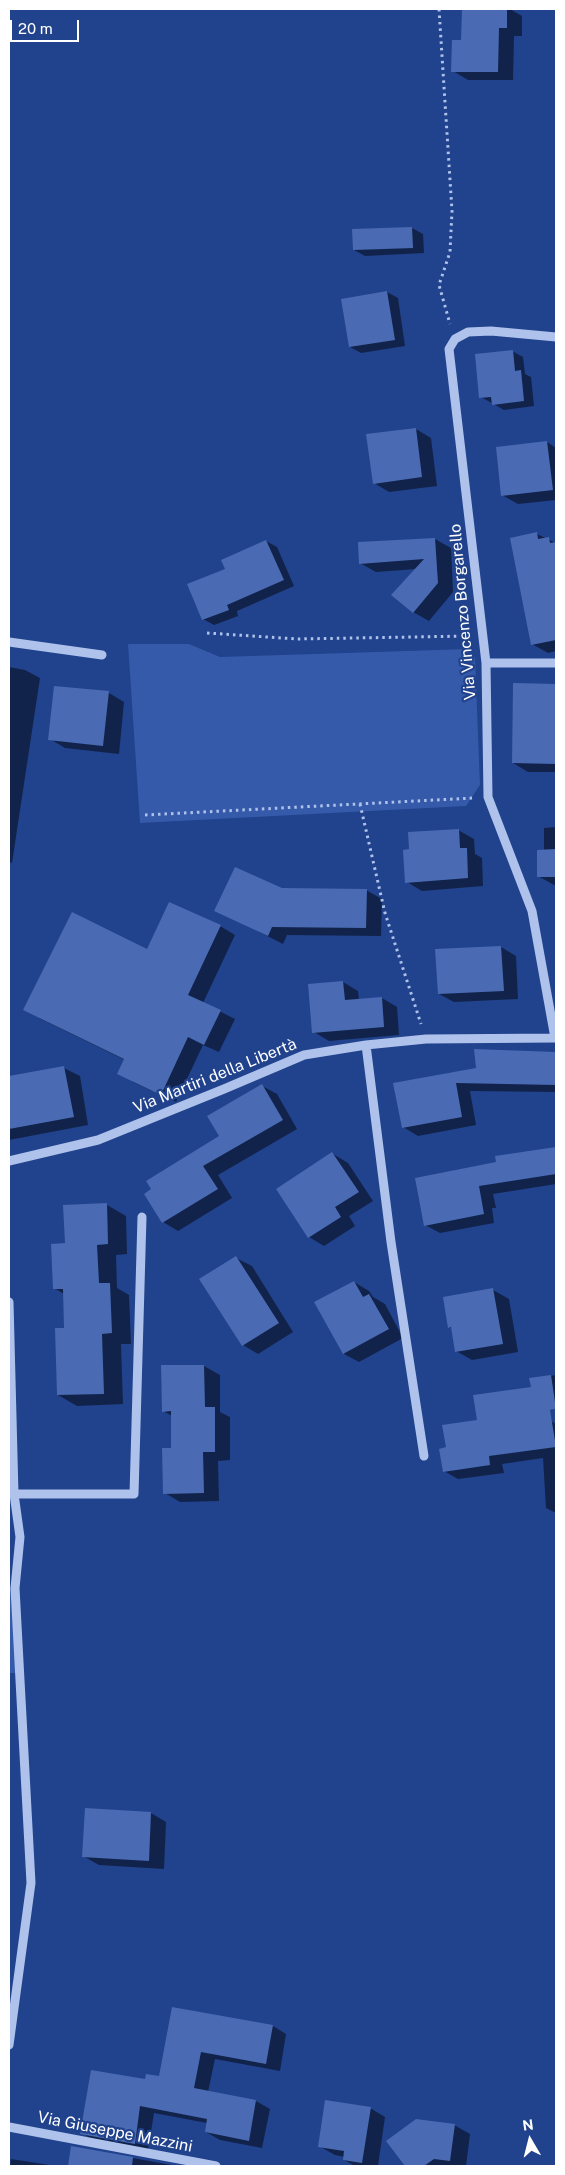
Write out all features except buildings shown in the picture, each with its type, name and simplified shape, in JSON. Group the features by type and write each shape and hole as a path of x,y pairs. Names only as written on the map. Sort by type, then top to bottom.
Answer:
{"street":[{"path":"455,339 468,332 491,331 556,337"},
{"name":"Via Vincenzo Borgarello","path":"455,339 449,349 450,368 484,635 488,798 532,912 555,1038"},
{"path":"9,642 102,655"},
{"path":"486,663 556,663"},
{"name":"Via Martiri della Libertà","path":"9,1161 98,1140 304,1055 366,1045 426,1039 555,1038"},
{"path":"366,1045 391,1242 424,1456"},
{"path":"14,1494 134,1494 142,1217"},
{"path":"9,1302 14,1494 20,1537 12,1588"},
{"path":"9,1505 14,1494"},
{"path":"9,1572 20,1674 32,1883 12,1991 9,2045"},
{"path":"9,1673 20,1674"},
{"name":"Via Giuseppe Mazzini","path":"9,2127 216,2166"}],"path":[{"path":"440,9 452,211 450,252 439,285 455,339"},
{"path":"207,633 297,639 484,635"},
{"path":"145,816 488,798"},
{"path":"360,804 385,913 426,1039"}],"shaded area":[{"path":"128,644 189,644 220,657 468,649 475,658 480,785 466,806 140,823"},
{"path":"9,1588 15,1588 20,1673 9,1673"}]}
